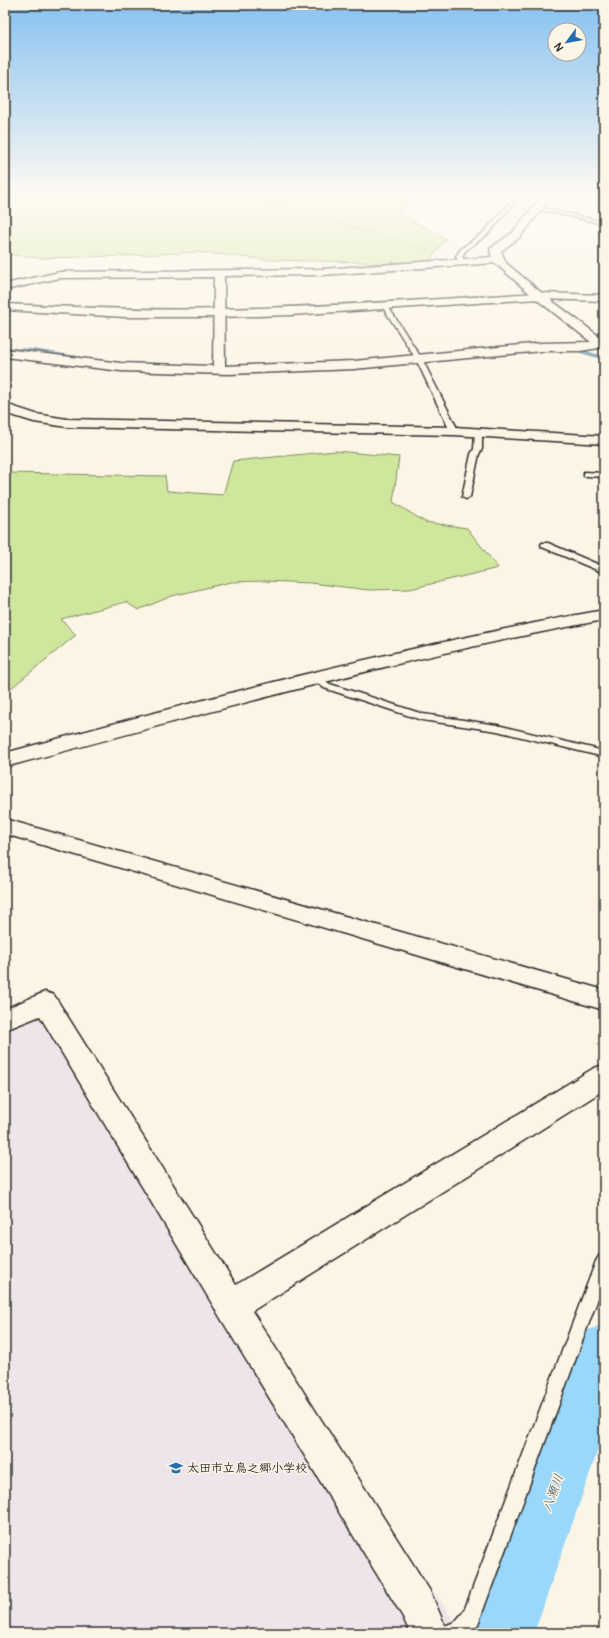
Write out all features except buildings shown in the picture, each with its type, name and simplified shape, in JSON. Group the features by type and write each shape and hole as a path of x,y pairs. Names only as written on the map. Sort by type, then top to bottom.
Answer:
{"street":[{"path":"5,287 60,275 330,271"},
{"path":"511,271 538,296 603,345"},
{"path":"219,272 219,370"},
{"path":"5,307 125,313 218,313 386,306 538,296 604,298"},
{"path":"5,353 121,367 219,370 279,369 354,365 542,348 603,345"},
{"path":"5,408 34,418 67,423 454,431 604,440"},
{"path":"5,760 167,715 316,678 533,627 604,614"},
{"path":"5,826 604,1000"},
{"path":"5,1020 45,1002 231,1306 417,1604 429,1633"},
{"path":"231,1306 604,1076"}],"lane":[{"path":"386,306 419,359 454,431"},
{"path":"466,497 475,454 478,449 478,433"},
{"path":"587,474 604,475"},
{"path":"545,545 604,570"},
{"path":"316,678 327,686 422,716 497,728 604,754"},
{"path":"451,1633 461,1630 471,1617 604,1261"}],"shaded area":[{"name":"太田市立鳥之郷小学校","path":"45,1002 231,1306 461,1630 460,1633 5,1633 5,1020"}],"green space":[{"path":"336,451 399,457 393,502 425,522 467,528 498,568 410,589 369,590 311,583 264,581 231,582 172,596 138,610 126,602 61,619 76,635 10,689 5,690 5,473 165,476 167,491 223,495 233,461"}],"waterway":[{"path":"5,349 35,351 79,358"},
{"path":"580,351 604,358"},
{"name":"八瀬川","path":"501,1633 604,1352"}],"place":[{"name":"太田市立鳥之郷小学校","path":"176,1468"}]}
